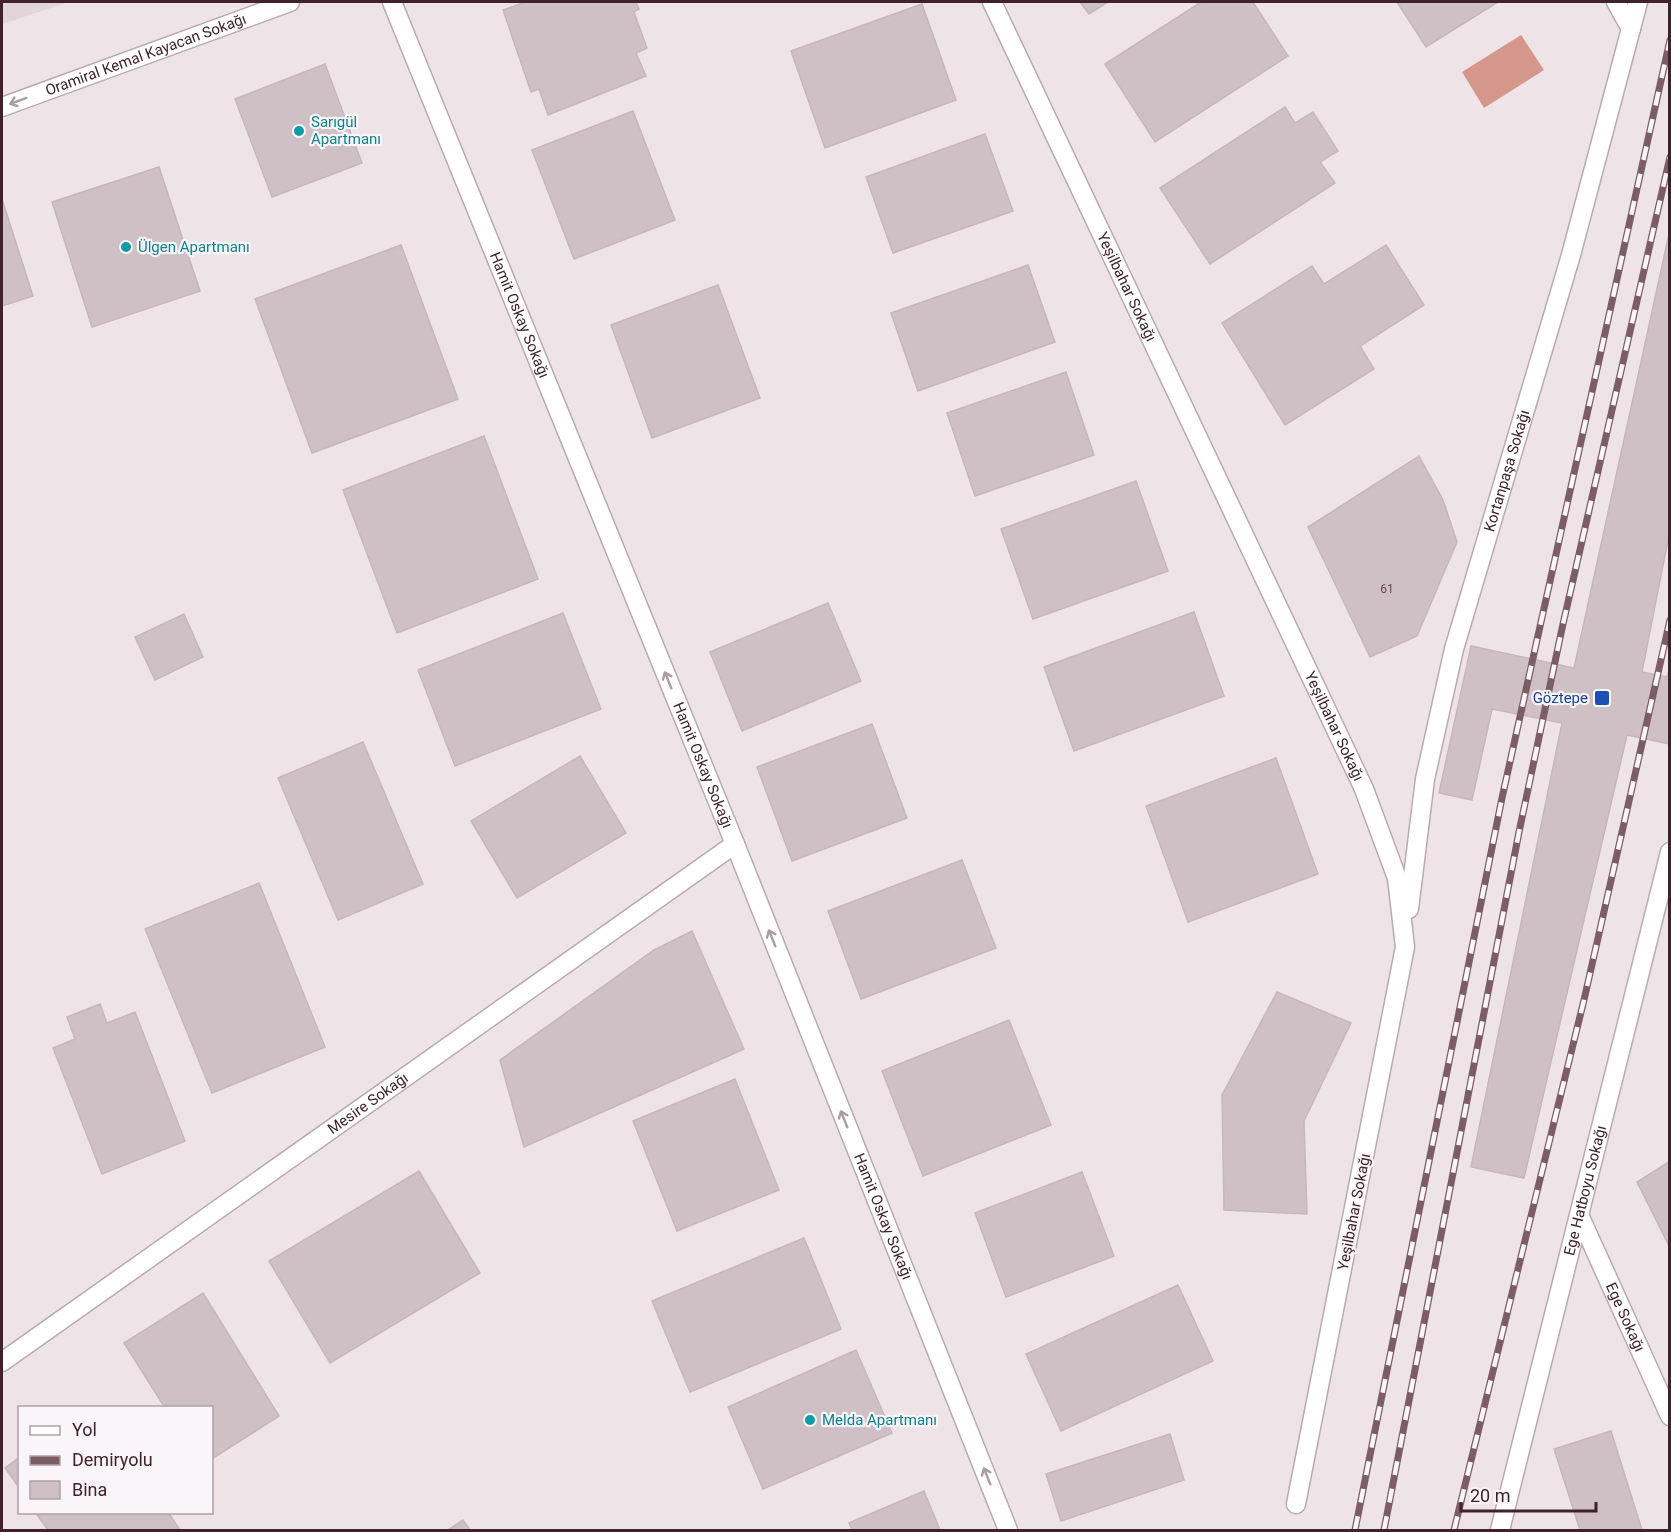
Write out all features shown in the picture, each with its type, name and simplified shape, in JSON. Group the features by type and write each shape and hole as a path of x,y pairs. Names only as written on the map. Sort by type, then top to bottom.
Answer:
{"street":[{"name":"Oramiral Kemal Kayacan Sokağı","path":"2,107 290,2"},
{"name":"Hamit Oskay Sokağı","path":"392,2 735,844 1008,1530"},
{"name":"Yeşilbahar Sokağı","path":"992,2 1364,789 1397,878 1405,947 1296,1504"},
{"path":"1616,2 1631,29"},
{"name":"Kortanpaşa Sokağı","path":"1405,947 1420,811 1443,693 1568,267 1638,2"},
{"name":"Mesire Sokağı","path":"2,1362 735,844"},
{"name":"Ege Hatboyu Sokağı","path":"1500,1530 1670,852"},
{"name":"Ege Sokağı","path":"1580,1217 1670,1416"}],"shaded area":[{"path":"2,2 69,2 2,24"},
{"path":"1521,35 1544,70 1484,108 1462,72"}],"building":[{"path":"525,2 636,2 639,9 634,12 647,48 636,53 646,76 548,115 539,89 531,92 503,10"},
{"path":"1080,2 1108,2 1089,14"},
{"path":"1201,2 1253,2 1288,56 1155,142 1105,64"},
{"path":"1397,2 1498,2 1426,47"},
{"path":"922,4 956,100 825,148 791,51"},
{"name":"Sarıgül Apartmanı","path":"325,64 362,163 272,197 235,99"},
{"path":"1285,107 1295,123 1313,112 1338,151 1320,162 1335,183 1210,264 1160,188"},
{"path":"633,111 675,220 574,259 532,150"},
{"path":"985,134 1013,211 893,253 866,177"},
{"name":"Ülgen Apartmanı","path":"159,167 200,291 92,327 52,202"},
{"path":"2,199 33,296 2,306"},
{"path":"1669,234 1670,530 1642,672 1667,677 1670,667 1670,744 1627,735 1524,1178 1471,1167 1562,723 1492,709 1472,800 1439,793 1471,646 1574,668"},
{"path":"401,245 458,399 312,453 255,299"},
{"path":"1386,245 1424,305 1360,346 1374,369 1285,425 1222,323 1312,266 1324,284"},
{"path":"1028,265 1055,342 918,391 891,313"},
{"path":"718,285 760,398 652,438 611,325"},
{"path":"1066,372 1094,455 975,496 947,413"},
{"path":"484,436 538,579 397,633 343,490"},
{"path":"1419,456 1443,500 1457,542 1417,636 1370,657 1308,527"},
{"path":"1136,481 1168,571 1033,619 1001,529"},
{"path":"828,603 861,681 742,731 710,652"},
{"path":"1194,612 1224,696 1074,751 1044,667"},
{"path":"563,613 601,709 455,766 418,670"},
{"path":"184,614 203,657 155,680 135,637"},
{"path":"872,724 907,818 792,861 757,767"},
{"path":"363,742 423,884 338,920 278,778"},
{"path":"580,756 626,833 517,898 471,821"},
{"path":"1276,758 1318,874 1188,922 1146,806"},
{"path":"962,860 996,948 861,999 828,911"},
{"path":"259,883 325,1047 212,1093 145,929"},
{"path":"692,931 744,1049 524,1147 500,1060 654,950"},
{"path":"1277,992 1351,1023 1304,1121 1307,1214 1224,1210 1222,1095"},
{"path":"100,1004 107,1023 135,1012 185,1141 102,1174 53,1048 75,1039 67,1017"},
{"path":"1009,1020 1051,1125 923,1176 882,1071"},
{"path":"735,1079 779,1190 677,1231 633,1121"},
{"path":"1670,1161 1670,1248 1637,1182"},
{"path":"419,1171 480,1273 330,1363 269,1261"},
{"path":"1082,1172 1114,1256 1006,1297 975,1213"},
{"path":"804,1238 841,1329 690,1392 652,1301"},
{"path":"1178,1285 1213,1361 1061,1431 1026,1354"},
{"path":"203,1293 279,1416 213,1458 213,1406 164,1406 124,1343"},
{"name":"Melda Apartmanı","path":"856,1350 892,1433 763,1489 728,1407"},
{"path":"1611,1431 1642,1530 1580,1530 1554,1449"},
{"path":"1170,1434 1184,1480 1061,1521 1046,1474"},
{"path":"18,1458 18,1486 5,1468"},
{"path":"924,1491 940,1530 852,1530 849,1523"},
{"path":"36,1514 169,1514 180,1530 48,1530"},
{"path":"463,1520 470,1530 448,1530"}],"railway":[{"path":"1355,1530 1502,798 1670,40"},
{"path":"1384,1530 1519,832 1563,624 1670,157"},
{"path":"1454,1530 1584,1000 1670,620"}],"place":[{"name":"Sarıgül Apartmanı","path":"299,131"},
{"name":"Ülgen Apartmanı","path":"126,247"},
{"name":"Göztepe","path":"1602,698"},
{"name":"Melda Apartmanı","path":"810,1420"}]}
